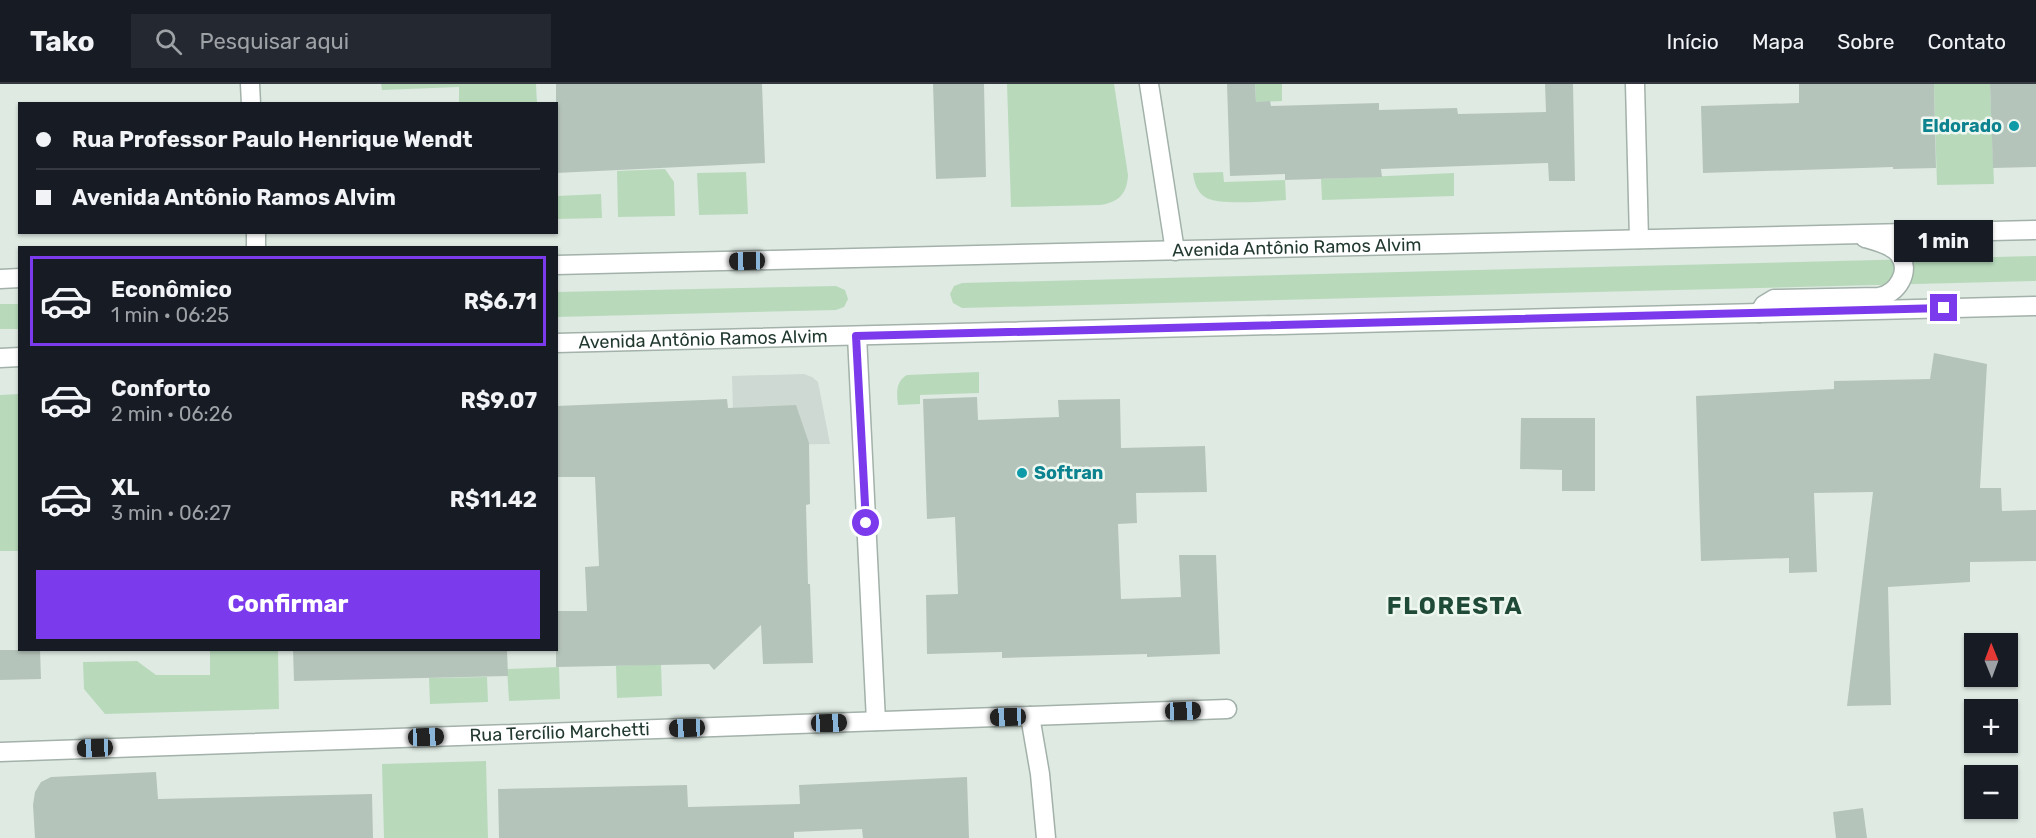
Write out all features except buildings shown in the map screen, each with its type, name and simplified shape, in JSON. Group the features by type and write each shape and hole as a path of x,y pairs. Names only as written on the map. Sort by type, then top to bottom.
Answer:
{"street":[{"path":"250,84 251,102"},
{"path":"1149,84 1175,251"},
{"path":"1635,84 1639,240"},
{"name":"Avenida Antônio Ramos Alvim","path":"558,265 2036,230"},
{"path":"1759,313 1764,305 1774,299 1879,297 1886,296 1894,290 1902,280 1903,273 1904,264 1898,254 1876,241 1854,235"},
{"path":"0,279 18,278"},
{"name":"Avenida Antônio Ramos Alvim","path":"558,343 2036,306"},
{"path":"856,336 876,722"},
{"path":"0,358 18,357"},
{"name":"Rua Tercílio Marchetti","path":"0,752 1227,709"},
{"path":"1030,716 1040,774 1046,838"}],"shaded area":[{"path":"804,374 818,382 830,444 734,445 732,376"}],"green space":[{"path":"381,84 536,84 537,102 459,102 459,87 382,90"},
{"path":"1007,84 1114,84 1128,175 1126,187 1121,196 1112,202 1100,205 1011,207"},
{"path":"1255,84 1282,84 1282,101 1256,102"},
{"path":"1934,84 1990,84 1994,184 1937,185"},
{"path":"665,169 674,182 675,216 618,217 617,171"},
{"path":"746,172 748,214 699,215 697,173"},
{"path":"1223,172 1224,182 1285,180 1286,200 1231,202 1211,200 1202,195 1196,186 1193,173"},
{"path":"1454,173 1454,196 1322,200 1321,179"},
{"path":"601,194 602,218 558,219 558,196"},
{"path":"2036,256 2036,281 962,308 953,303 950,294 954,286 962,283"},
{"path":"836,286 845,290 848,299 844,307 836,310 558,317 558,292"},
{"path":"0,304 18,304 18,329 0,329"},
{"path":"979,372 979,393 920,395 920,404 898,405 899,384 907,375"},
{"path":"18,394 18,551 0,551 0,395"},
{"path":"210,651 278,651 279,709 105,714 84,689 83,662 137,661 156,675 210,675"},
{"path":"661,664 662,696 617,698 616,666"},
{"path":"559,667 560,699 509,701 507,669"},
{"path":"487,677 488,702 430,704 429,678"},
{"path":"486,761 488,838 384,838 382,764"}],"place":[{"name":"Eldorado","path":"2014,126"},
{"name":"Softran","path":"1022,473"}],"district":[{"name":"FLORESTA","path":"1455,606"}],"route":[{"path":"866,523 856,336 1944,308"}]}
